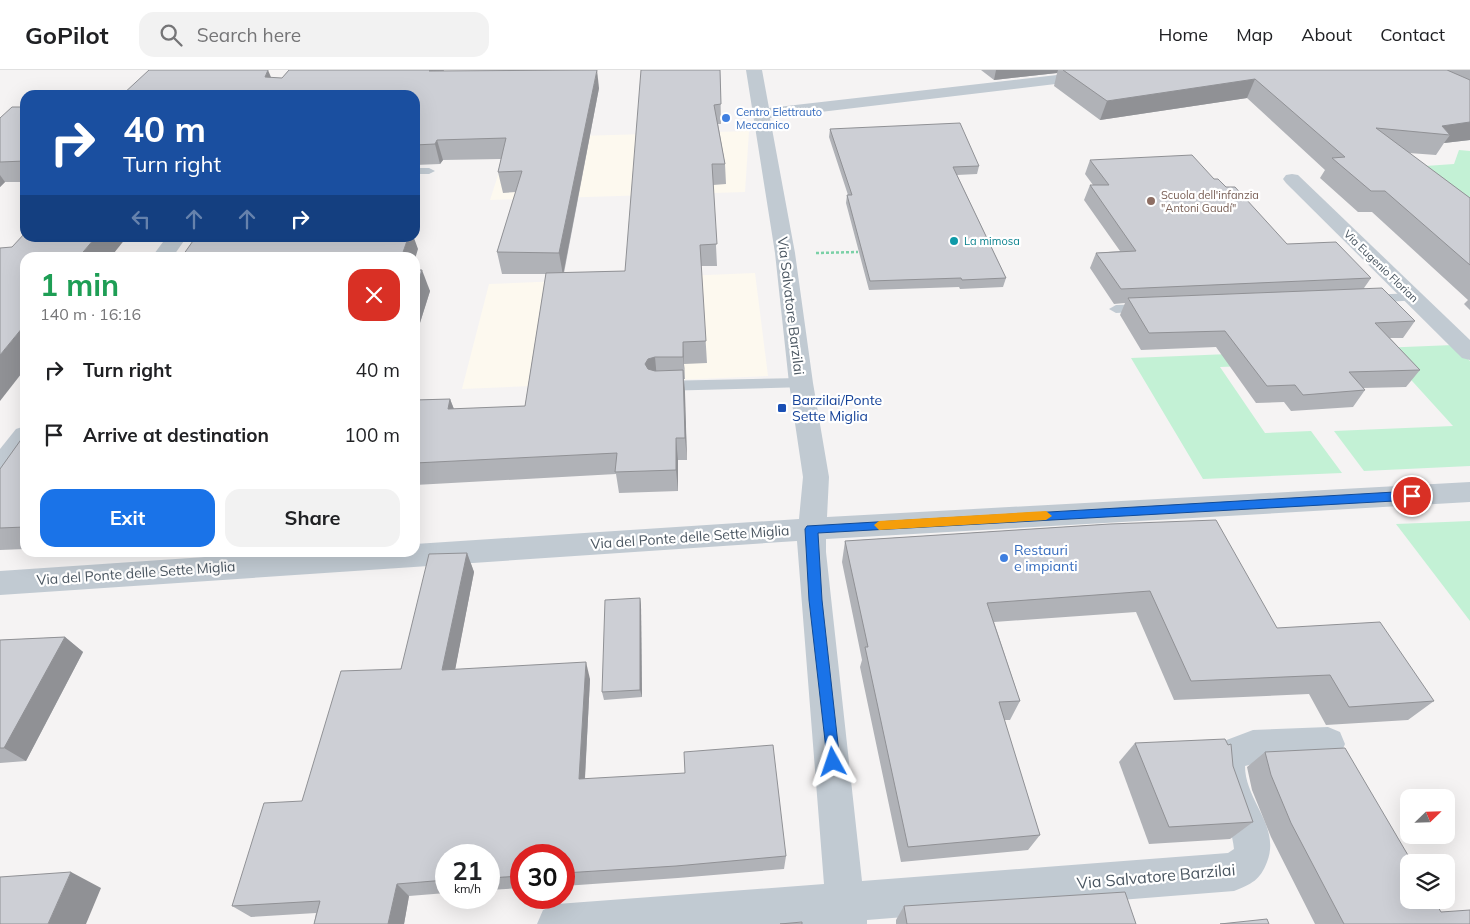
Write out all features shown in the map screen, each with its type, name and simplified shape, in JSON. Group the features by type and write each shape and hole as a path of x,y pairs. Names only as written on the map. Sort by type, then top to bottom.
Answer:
{"street":[{"name":"Via Salvatore Barzilai","path":"754,70 785,253 801,383 816,477 811,529 812,562 846,913"},
{"path":"762,114 1139,70"},
{"name":"Via Eugenio Florian","path":"1292,179 1470,353"},
{"path":"0,468 20,442"},
{"name":"Via del Ponte delle Sette Miglia","path":"420,555 811,529 1470,492"},
{"name":"Via del Ponte delle Sette Miglia","path":"0,583 390,557"},
{"name":"Via Salvatore Barzilai","path":"557,924 846,913 1234,872 1245,867 1253,857 1254,842 1229,785 1225,767 1228,756 1253,747 1328,744"}],"lane":[{"path":"420,171 429,171"},
{"path":"1354,300 1414,298"},
{"path":"1116,309 1156,307"},
{"path":"657,386 801,383"}],"path":[{"path":"812,253 858,252"}],"shaded area":[{"path":"749,131 745,192 490,200 510,138"},
{"path":"755,273 768,376 462,389 489,284"}],"green space":[{"path":"1459,150 1470,151 1470,215 1411,167 1454,164"},
{"path":"1453,345 1470,361 1470,466 1364,471 1334,431 1453,426 1393,360 1220,367 1265,433 1311,431 1342,473 1203,479 1131,358"},
{"path":"1470,521 1470,621 1396,524"}],"building":[{"path":"149,70 268,70 265,77 282,78 289,70 597,70 559,253 497,252 522,171 498,172 506,138 437,140 435,144 420,145 420,90 127,90"},
{"path":"641,70 720,70 721,104 714,105 725,164 712,164 717,244 700,245 706,341 683,342 683,357 655,357 648,359 645,364 648,369 655,371 683,370 685,438 676,438 676,470 615,472 617,453 420,463 420,400 450,399 448,409 525,406 546,273 625,271"},
{"path":"1063,70 1447,70 1470,80 1470,122 1442,126 1450,135 1376,128 1470,198 1470,265 1385,191 1371,191 1332,158 1345,157 1255,79 1107,101"},
{"path":"12,107 20,107 20,161 0,162 0,118"},
{"path":"960,123 979,166 953,167 1006,278 870,281 847,195 852,195 830,129"},
{"path":"1192,155 1214,179 1218,179 1226,187 1235,187 1287,244 1336,242 1371,278 1121,289 1096,253 1136,251 1090,185 1109,185 1090,160"},
{"path":"20,238 20,242 92,242 83,252 20,252 20,331 0,355 0,248 12,247"},
{"path":"192,242 407,242 403,252 185,252"},
{"path":"1382,288 1415,321 1375,323 1420,370 1349,372 1365,390 1303,395 1295,385 1267,386 1225,331 1149,333 1128,298"},
{"path":"20,441 20,527 0,528 0,469"},
{"path":"1216,520 1277,628 1380,622 1434,701 1349,707 1330,675 1191,681 1150,591 987,603 1020,701 999,702 1040,835 908,847 865,647 868,647 845,541 1110,524"},
{"path":"467,553 442,670 586,662 579,779 685,773 684,752 773,745 786,856 575,872 575,844 510,844 510,877 500,877 500,844 435,844 435,881 397,884 388,924 314,924 320,901 232,906 264,803 302,801 341,671 401,669 429,554"},
{"path":"640,598 640,690 602,692 605,600"},
{"path":"65,637 4,748 0,748 0,640"},
{"path":"1225,739 1228,745 1231,744 1233,766 1253,822 1169,827 1135,743"},
{"path":"1345,748 1407,854 1400,854 1400,909 1439,909 1441,912 1470,910 1470,924 1344,924 1291,823 1271,775 1265,752"},
{"path":"71,872 48,924 0,924 0,877"},
{"path":"1125,892 1136,924 907,924 904,906"},
{"path":"1267,919 1269,924 1220,924"},
{"path":"802,922 802,924 780,924"}],"slow traffic":[{"path":"879,525 961,519 1046,516"}],"place":[{"name":"Centro Elettrauto Meccanico","path":"726,118"},
{"name":"Scuola dell'infanzia \"Antoni Gaudí\"","path":"1151,201"},
{"name":"La mimosa","path":"954,241"},
{"name":"Barzilai/Ponte Sette Miglia","path":"782,408"},
{"name":"Restauri e impianti","path":"1004,558"}],"route":[{"path":"833,762 811,552 811,529 961,519 1412,496"}]}
